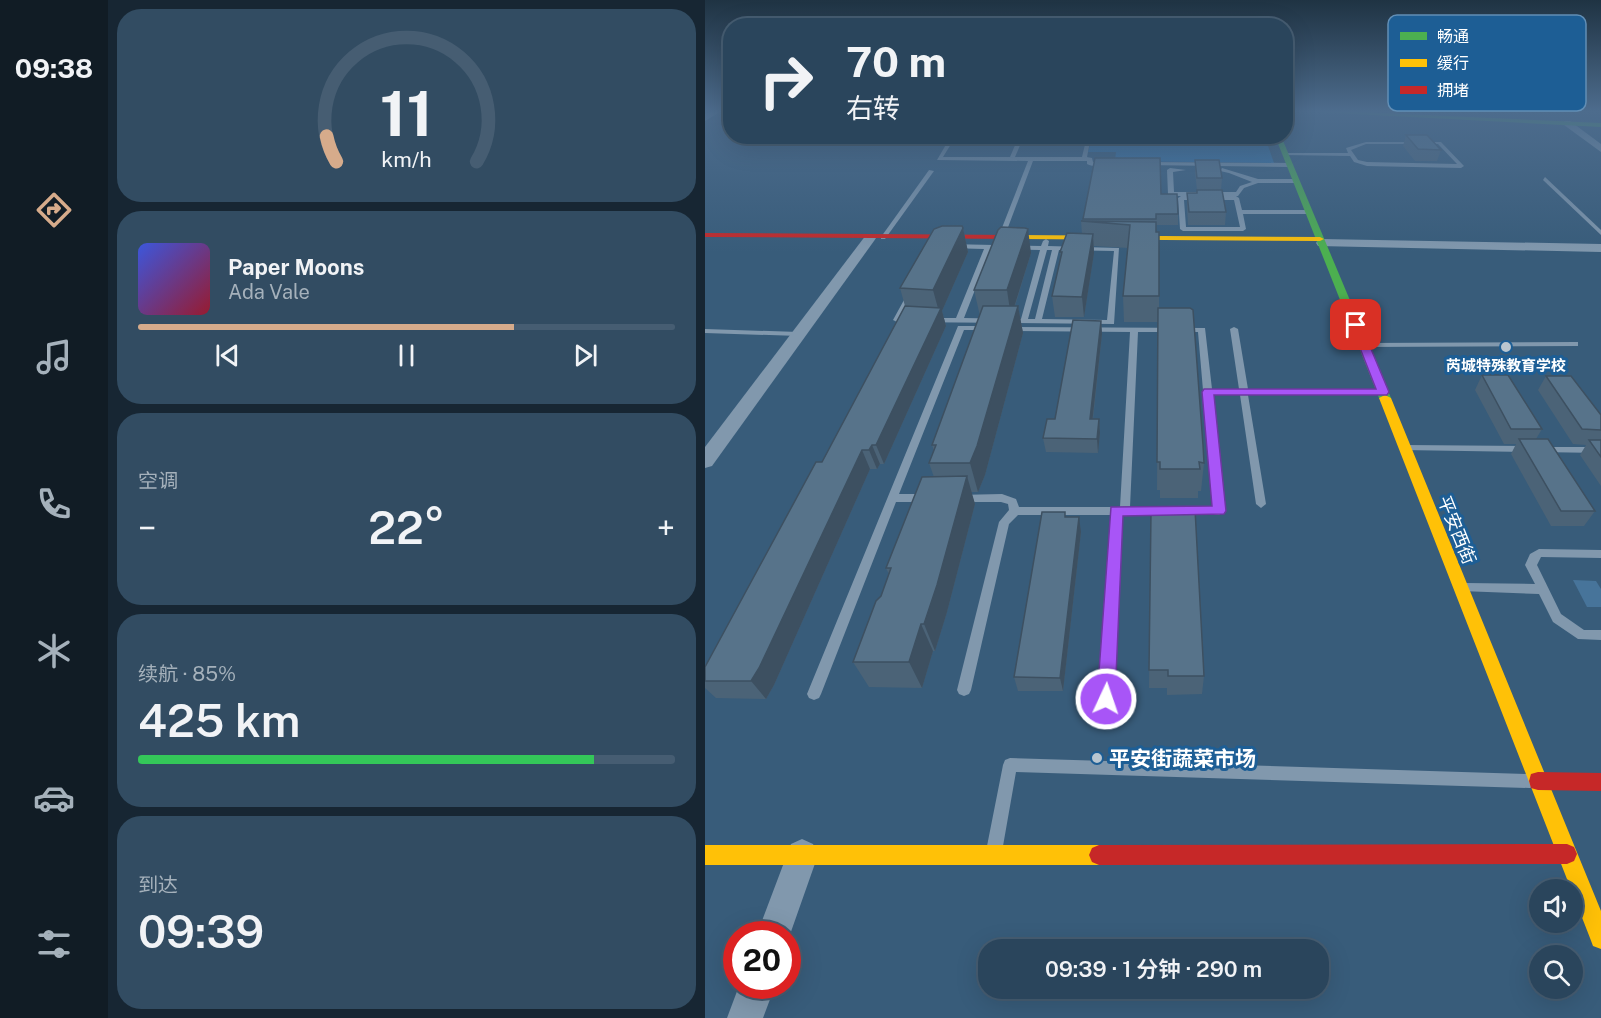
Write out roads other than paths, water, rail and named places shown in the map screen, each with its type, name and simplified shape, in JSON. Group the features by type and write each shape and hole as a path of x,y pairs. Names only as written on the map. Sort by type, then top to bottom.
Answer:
{"street":[{"name":"平安西街","path":"1288,160 1601,938"},
{"path":"705,235 1001,238 1049,244 1321,241 1599,250"},
{"path":"705,461 799,334 876,238"},
{"path":"1538,781 1601,782"},
{"path":"705,855 1567,854"},
{"path":"779,921 802,855"},
{"path":"745,1018 752,999"}],"lane":[{"path":"940,158 1090,159 1090,164 1113,164"},
{"path":"1137,164 1320,158"},
{"path":"1354,158 1356,161 1379,166 1461,166 1453,158"},
{"path":"1001,238 1031,159"},
{"path":"1258,181 1242,187 1238,194 1171,194 1170,170 1232,170 1258,181 1296,181"},
{"path":"876,238 931,171"},
{"path":"1545,179 1601,233"},
{"path":"1181,198 1236,198 1239,212 1243,229 1183,229 1181,198"},
{"path":"1239,212 1309,212"},
{"path":"1024,321 1049,244"},
{"path":"1038,321 1049,244"},
{"path":"1049,244 1117,249 1111,322 897,320 934,249 947,246 988,247 1049,244"},
{"path":"959,321 988,247"},
{"path":"814,694 961,328 1202,330 1219,511 1015,511 1004,522 964,690"},
{"path":"1234,329 1261,504"},
{"path":"1106,699 1134,330"},
{"path":"705,331 799,334"},
{"path":"1364,345 1575,344"},
{"path":"1208,392 1383,392"},
{"path":"1405,448 1601,450"},
{"path":"893,498 1002,498 1012,502 1015,511"},
{"path":"1601,554 1539,553 1534,557 1531,565 1557,618 1582,635 1601,635"},
{"path":"1461,588 1543,589"},
{"path":"993,855 1010,765 1538,781"}],"place":[{"name":"芮城特殊教育学校","path":"1506,347"},
{"name":"平安街蔬菜市场","path":"1097,758"}]}
